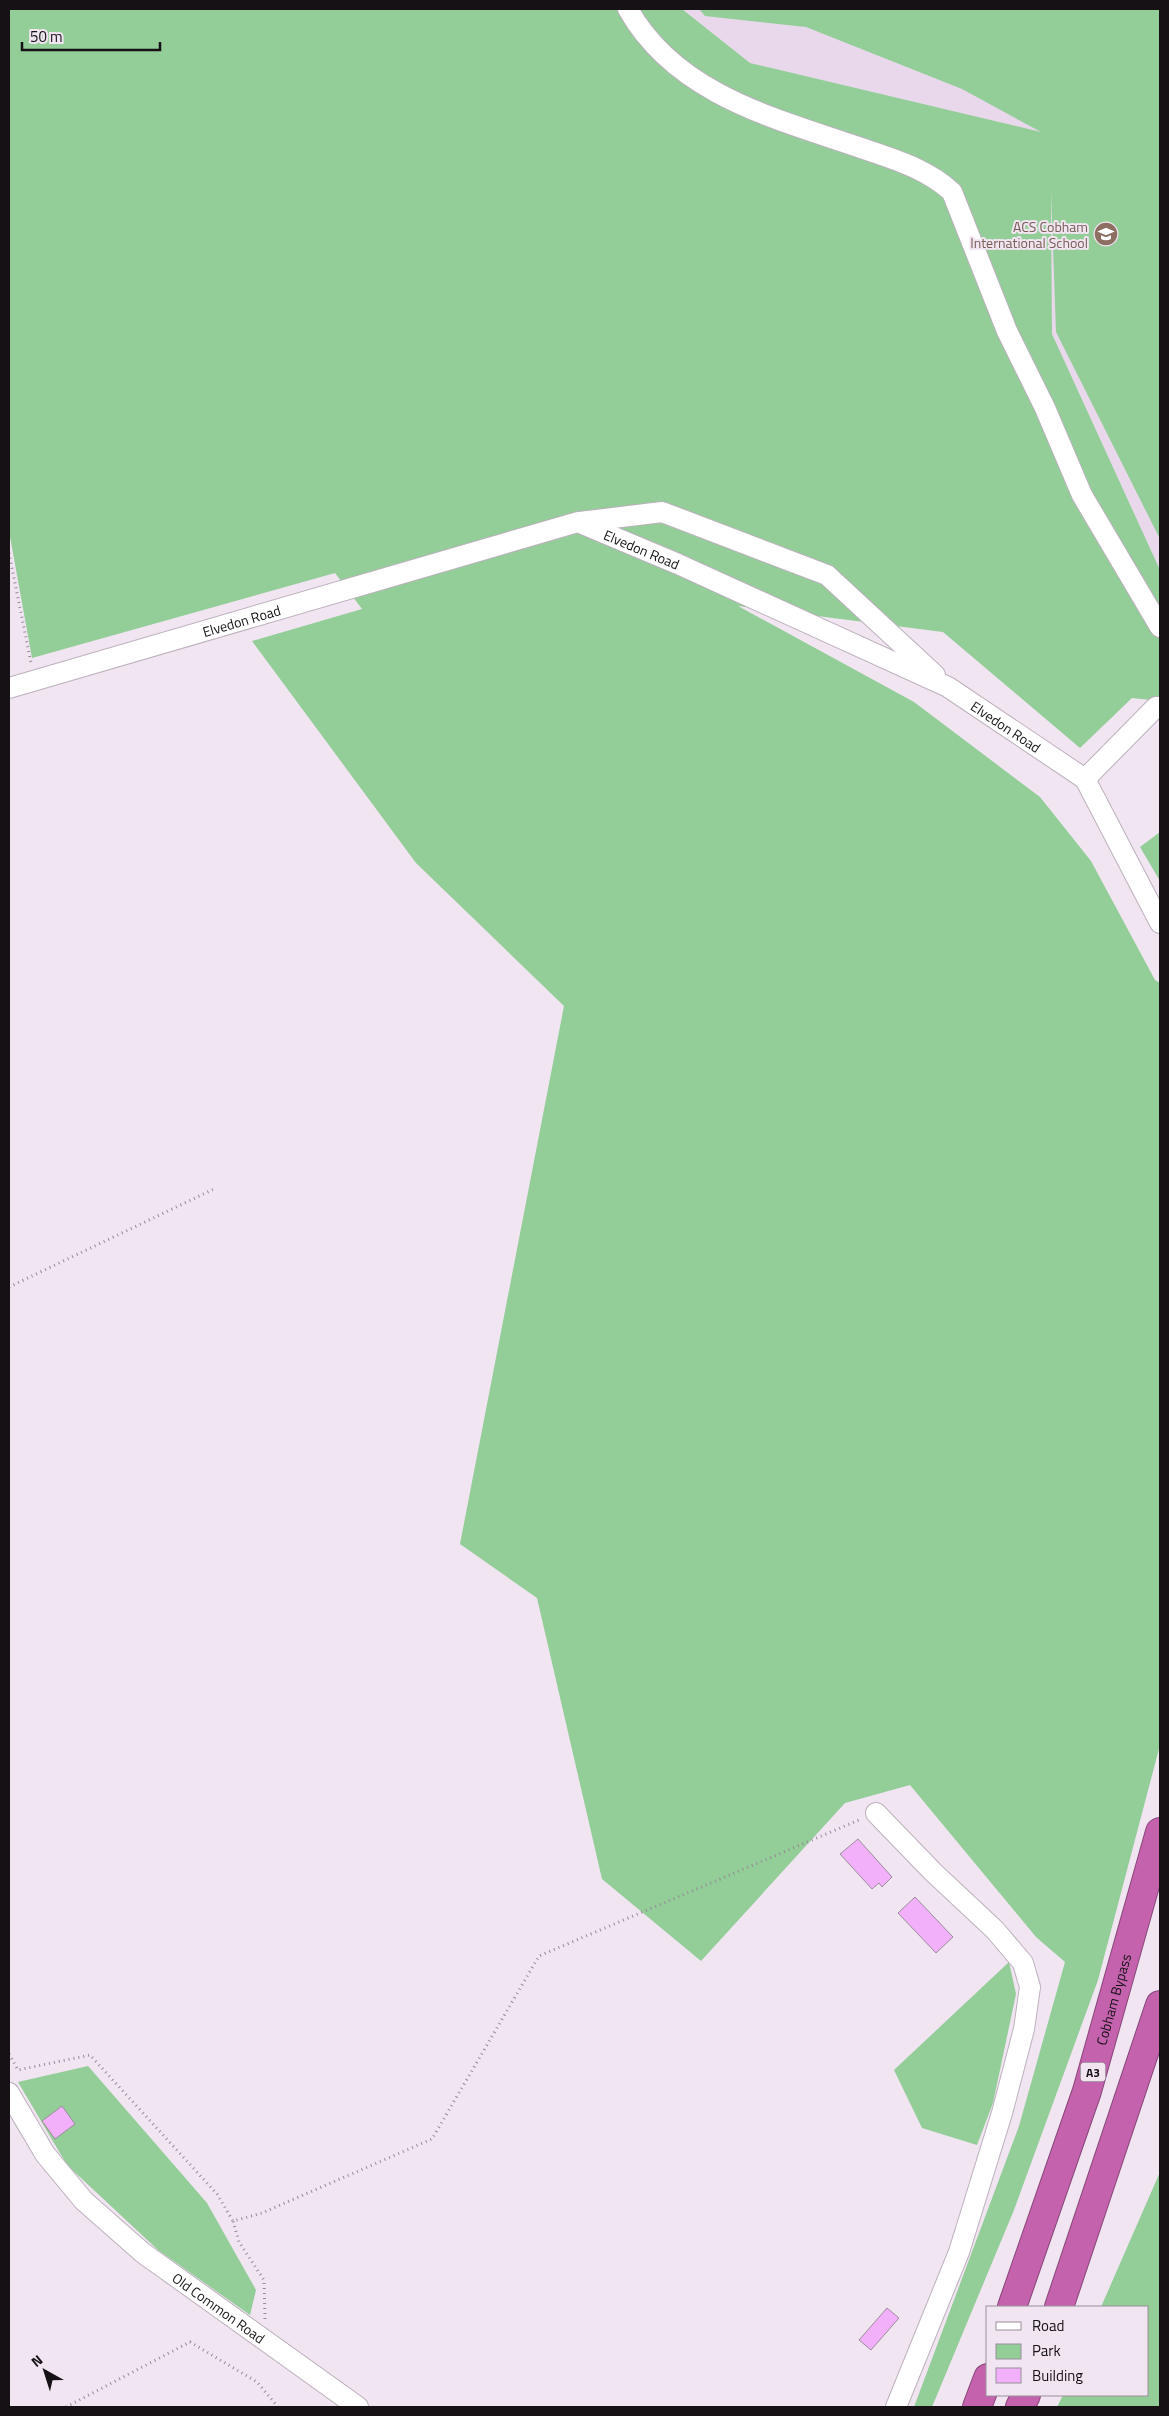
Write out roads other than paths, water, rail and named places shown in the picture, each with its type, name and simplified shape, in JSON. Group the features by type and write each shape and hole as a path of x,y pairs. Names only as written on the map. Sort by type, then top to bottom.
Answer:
{"highway":[{"name":"Cobham Bypass","path":"1012,2306 1087,2091 1160,1832"},
{"path":"1059,2306 1160,2005"},
{"path":"977,2407 986,2383"}],"street":[{"path":"628,9 635,22 681,72 741,106 909,164 938,179 952,192 1007,331 1046,408 1082,495 1160,627"},
{"path":"578,522 662,512 827,576 948,687"},
{"name":"Elvedon Road","path":"9,688 578,522 687,568 948,687 1085,779 1160,923"},
{"path":"1085,779 1156,707 1160,707"},
{"path":"876,1813 933,1872 995,1930 1023,1963 1030,1988 1024,2029 1002,2114 959,2252 896,2407"},
{"name":"Old Common Road","path":"9,2093 45,2154 84,2201 142,2253 358,2407"}],"place":[{"name":"ACS Cobham International School","path":"1106,234"}]}
